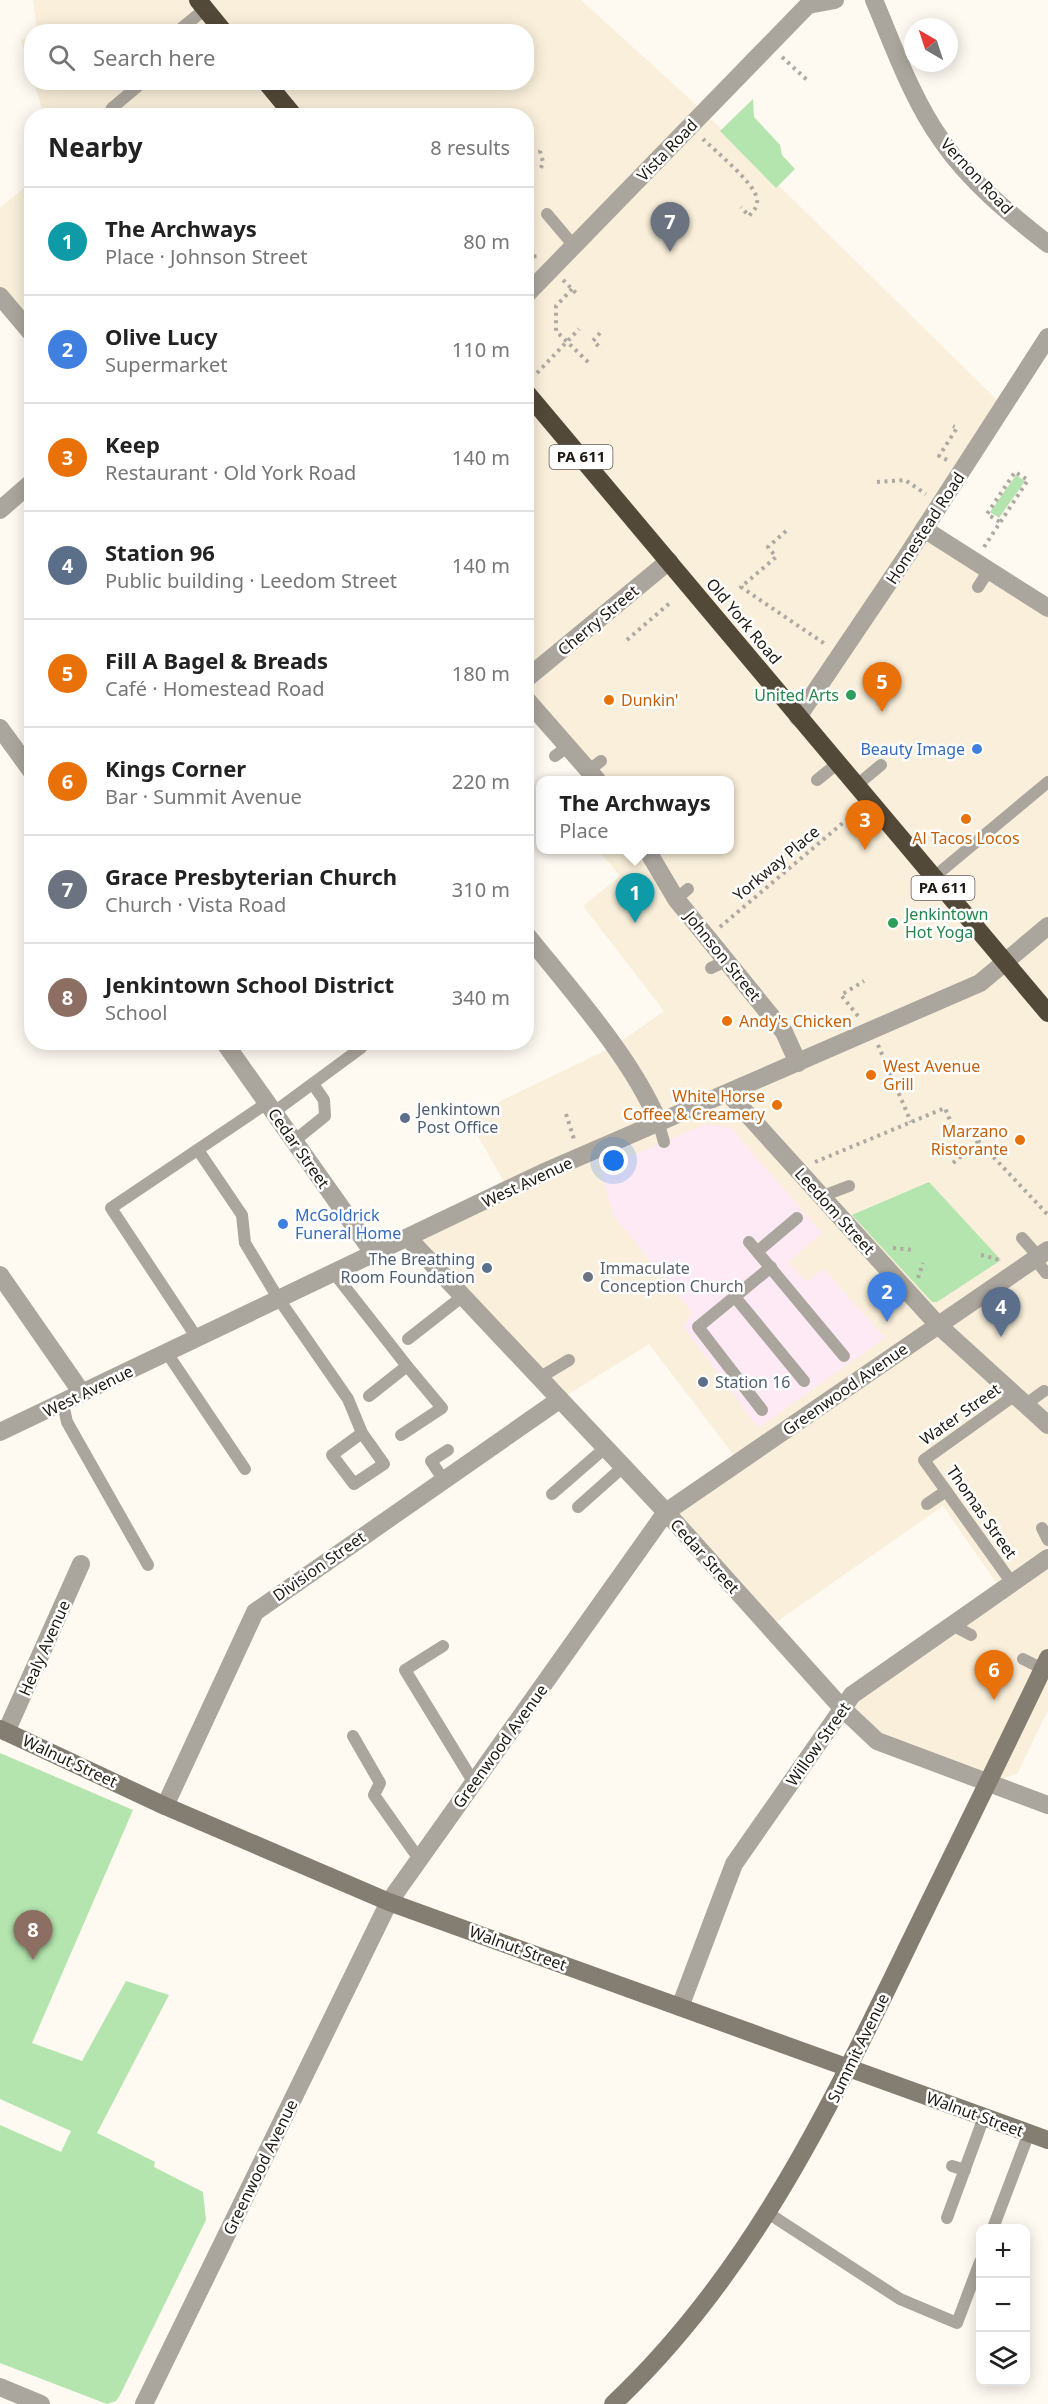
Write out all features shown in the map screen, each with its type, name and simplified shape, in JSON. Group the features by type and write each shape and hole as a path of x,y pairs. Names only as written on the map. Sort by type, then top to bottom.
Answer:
{"highway":[{"path":"201,4 217,24"},
{"path":"273,90 287,108"},
{"name":"Old York Road","path":"534,401 1048,1013"}],"street":[{"name":"Vista Road","path":"534,287 809,3 835,0"},
{"name":"Vernon Road","path":"873,0 907,79 942,142 1003,208 1048,244"},
{"path":"0,296 24,324"},
{"name":"Homestead Road","path":"798,717 814,697 1048,337"},
{"path":"0,510 24,489"},
{"path":"924,529 1048,608"},
{"name":"Cherry Street","path":"534,672 669,561"},
{"path":"534,711 561,751 595,771"},
{"path":"0,728 24,761"},
{"name":"Johnson Street","path":"651,854 682,894 720,964 784,1032 798,1063"},
{"name":"West Avenue","path":"0,1432 63,1404 278,1298 658,1121 729,1094 980,983 1048,926"},
{"path":"534,943 619,1042 658,1121"},
{"name":"Cedar Street","path":"230,1050 374,1254"},
{"name":"Leedom Street","path":"729,1094 938,1325 1048,1425"},
{"name":"Cedar Street","path":"408,1238 666,1512 842,1708 877,1741 1048,1805"},
{"name":"Greenwood Avenue","path":"144,2404 389,1902 666,1512 938,1325 1042,1259"},
{"path":"0,1275 82,1393"},
{"name":"Division Street","path":"165,1806 255,1612 559,1400"},
{"name":"Willow Street","path":"681,2007 734,1864 852,1695 1048,1558"},
{"name":"Healy Avenue","path":"3,1730 81,1564"},
{"name":"Summit Avenue","path":"613,2404 637,2382 689,2321 768,2213 812,2139 849,2069 1045,1663"},
{"name":"Walnut Street","path":"3,1730 165,1806 389,1902 1048,2140"},
{"path":"0,2387 40,2404"}],"lane":[{"path":"184,24 201,4"},
{"path":"112,108 133,90"},
{"path":"547,214 574,246"},
{"path":"978,587 989,570"},
{"path":"817,780 838,763"},
{"path":"857,785 881,765"},
{"path":"934,877 1048,782"},
{"path":"197,1338 111,1208 198,1150 313,1084 358,1050"},
{"path":"294,1141 326,1116 324,1100 313,1084"},
{"path":"658,1121 664,1142"},
{"path":"198,1150 242,1215 245,1243 278,1298 348,1399 362,1433"},
{"path":"820,1197 849,1186"},
{"path":"797,1218 753,1247 844,1356"},
{"path":"1022,1238 1042,1259"},
{"path":"762,1410 698,1327 771,1267"},
{"path":"334,1273 442,1408 401,1435"},
{"path":"408,1339 463,1296"},
{"path":"735,1297 804,1381"},
{"path":"167,1353 245,1469"},
{"path":"539,1378 569,1360"},
{"path":"369,1396 407,1366"},
{"name":"Water Street","path":"924,1460 1020,1399 1044,1391"},
{"path":"63,1404 67,1422 148,1565"},
{"path":"552,1494 605,1448"},
{"path":"443,1479 431,1461 448,1450"},
{"name":"Thomas Street","path":"924,1460 1012,1583"},
{"path":"578,1507 623,1467"},
{"path":"927,1504 946,1491"},
{"path":"1042,1528 1048,1540"},
{"path":"952,1625 971,1635"},
{"path":"443,1646 405,1671 474,1783"},
{"path":"1023,1659 1045,1663"},
{"path":"353,1736 380,1783 374,1795 419,1859"},
{"path":"947,2218 984,2117"},
{"path":"995,2224 1029,2133"},
{"path":"952,2166 964,2170"},
{"path":"768,2213 900,2299 957,2323 976,2275"}],"path":[{"path":"782,56 807,80"},
{"path":"702,138 753,189 758,200 756,208 749,216 741,207"},
{"path":"541,168 543,162 540,151 543,148"},
{"path":"534,256 540,255"},
{"path":"559,277 577,294"},
{"path":"572,289 556,306 556,331 589,363"},
{"path":"537,373 579,329"},
{"path":"600,333 593,341 602,349"},
{"path":"947,460 939,456 957,428 953,426"},
{"path":"984,547 1028,480 1016,472 987,514 1000,522"},
{"path":"877,482 905,480 926,494"},
{"path":"786,531 768,547 776,557 741,587 826,645"},
{"path":"627,640 672,601"},
{"name":"Yorkway Place","path":"717,929 851,816"},
{"path":"861,1019 842,996 864,981"},
{"path":"878,1044 912,1122"},
{"path":"809,1165 945,1108 953,1128 961,1134 968,1130 1048,1215"},
{"path":"566,1114 574,1139"},
{"path":"953,1163 978,1141"},
{"path":"882,1247 913,1250"},
{"path":"981,1255 1001,1260"},
{"path":"916,1284 923,1263"}],"shaded area":[{"path":"33,0 581,0 704,112 1003,406 925,529 1048,608 1048,1710 1017,1774 987,1783 877,1741 842,1708 1002,1591 943,1506 769,1627 666,1512 739,1462 649,1344 559,1400 409,1238 508,1189 467,1117 613,1047 664,1011 583,906 620,876 601,854 734,854 734,776 581,776 588,771 534,707 534,108 42,108 36,90 534,90 534,24 36,24"},
{"path":"24,188 24,325 0,296 0,208"},
{"path":"706,1124 731,1128 822,1233 789,1262 807,1282 823,1268 885,1338 758,1428 683,1326 692,1312 613,1215 600,1169"}],"green space":[{"path":"753,99 754,117 780,145 782,155 795,169 776,188 720,131"},
{"path":"1016,475 1025,481 999,518 990,512"},
{"path":"929,1182 1001,1260 937,1302 932,1302 852,1215"},
{"path":"0,1753 133,1810 32,2043 82,2061 126,1981 169,1995 97,2133 155,2162 154,2167 203,2192 206,2220 120,2395 116,2401 107,2404 0,2363 0,2125 61,2152 71,2131 0,2099"}],"place":[{"name":"Grace Presbyterian Church","path":"670,252"},
{"name":"United Arts","path":"851,695"},
{"name":"Dunkin'","path":"609,700"},
{"name":"Fill A Bagel & Breads","path":"882,712"},
{"name":"Beauty Image","path":"977,749"},
{"name":"Al Tacos Locos","path":"966,819"},
{"name":"Keep","path":"865,850"},
{"name":"The Archways","path":"635,923"},
{"name":"Jenkintown Hot Yoga","path":"893,923"},
{"name":"Andy's Chicken","path":"727,1021"},
{"name":"West Avenue Grill","path":"871,1075"},
{"name":"White Horse Coffee & Creamery","path":"777,1105"},
{"name":"Jenkintown Post Office","path":"405,1118"},
{"name":"Marzano Ristorante","path":"1020,1140"},
{"name":"McGoldrick Funeral Home","path":"283,1224"},
{"name":"The Breathing Room Foundation","path":"487,1268"},
{"name":"Immaculate Conception Church","path":"588,1277"},
{"name":"Olive Lucy","path":"887,1322"},
{"name":"Station 96","path":"1001,1337"},
{"name":"Station 16","path":"703,1382"},
{"name":"Kings Corner","path":"994,1700"},
{"name":"Jenkintown School District","path":"33,1960"}]}
